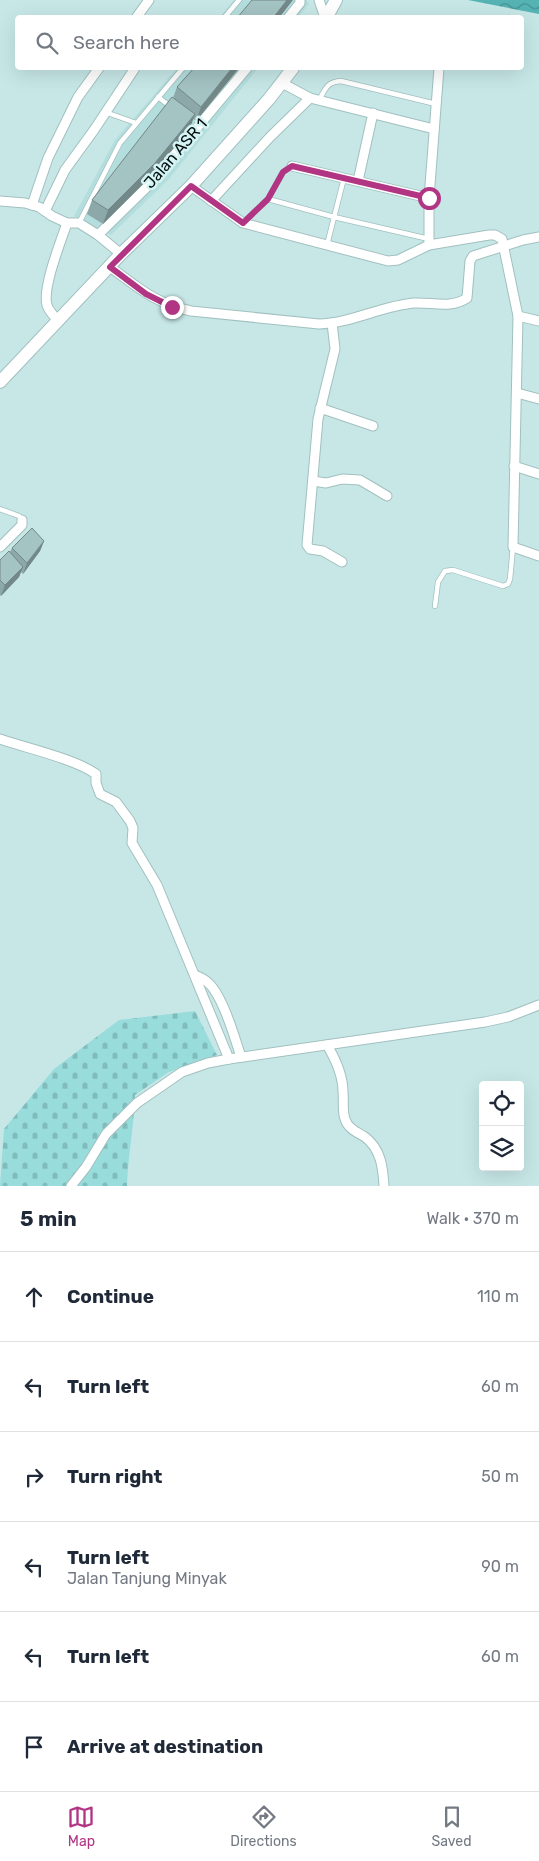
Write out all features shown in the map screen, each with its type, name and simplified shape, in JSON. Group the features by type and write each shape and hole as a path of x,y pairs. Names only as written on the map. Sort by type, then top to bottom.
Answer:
{"main road":[{"path":"328,15 336,0"},
{"path":"0,382 121,254 191,186 292,70"}],"street":[{"path":"138,15 149,0"},
{"path":"290,15 300,3 300,0"},
{"path":"319,0 325,15"},
{"path":"32,205 48,158 78,97 98,70"},
{"path":"45,211 65,170 134,70"},
{"name":"Jalan ASR 1","path":"98,234 149,186 194,126 245,70"},
{"path":"429,242 429,198 439,70"},
{"path":"282,83 315,99 434,129"},
{"path":"211,201 270,137 315,99"},
{"path":"358,181 373,113"},
{"path":"292,166 429,198"},
{"path":"191,186 243,223 388,261 398,260 429,242 489,235 495,235 502,239 518,316 513,547 539,556"},
{"path":"0,200 32,205 67,223 79,223 98,234 121,254"},
{"path":"58,321 47,305 46,296 67,223"},
{"path":"110,267 146,294 172,307 191,311 332,324 407,304 444,305 461,302 467,298 469,291 470,261 472,256 539,237"},
{"path":"518,316 539,321"},
{"path":"332,324 335,349 320,408 307,545 310,549 324,551 342,562"},
{"path":"517,393 539,399"},
{"path":"320,408 373,426"},
{"path":"514,466 539,474"},
{"path":"312,481 326,483 342,479 360,480 387,496"},
{"path":"0,547 22,525 22,520"},
{"path":"0,739 90,770 96,774 96,782 100,794 116,802 130,821 133,828 132,843 157,885 229,1059"},
{"path":"195,975 211,985 231,1028 241,1057"},
{"path":"71,1186 86,1167 106,1134 137,1103 182,1072 202,1065 241,1057 485,1022 539,1005"},
{"path":"327,1045 341,1076 345,1120 353,1130 372,1144 378,1154 383,1166 384,1186"}],"lane":[{"path":"226,15 238,0"},
{"path":"79,223 120,143 180,70"},
{"path":"315,99 333,81 341,81 436,104"},
{"path":"158,97 178,113"},
{"path":"105,112 136,123"},
{"path":"243,223 268,199 283,172 292,166"},
{"path":"327,245 344,178"},
{"path":"268,199 429,242"},
{"path":"0,509 19,516 22,520"},
{"path":"434,606 438,582 445,571 453,570 503,586 508,584 513,547"}],"shaded area":[{"path":"234,0 307,0 309,4 300,15 222,15"},
{"path":"175,70 256,70 169,179 111,235 74,216 115,140"}],"green space":[{"path":"195,1011 217,1055 169,1072 135,1095 127,1186 0,1186 4,1129 54,1069 119,1020"}],"water":[{"path":"468,0 539,0 539,14"}],"building":[{"path":"252,0 287,0 275,15 240,15"},
{"path":"192,70 230,70 201,107 177,87"},
{"path":"172,97 195,114 155,163 108,210 92,200"},
{"path":"32,528 44,541 27,563 12,548"},
{"path":"9,551 23,567 5,585 0,580 0,560"}],"route":[{"path":"172,307 146,294 110,267 191,186 243,223 268,199 283,172 292,166 429,198"}]}
